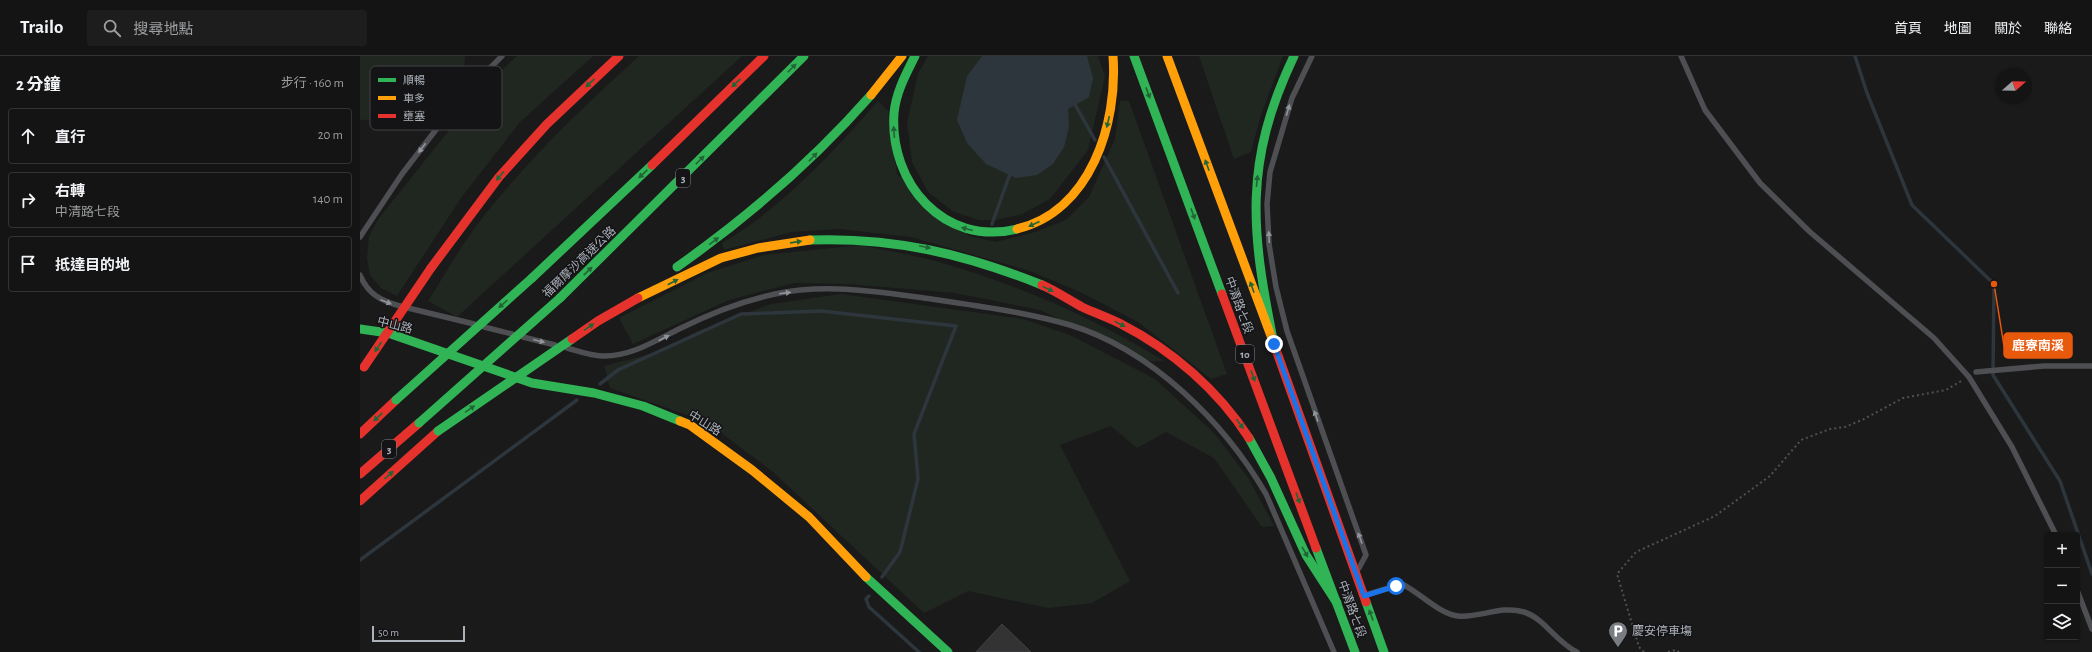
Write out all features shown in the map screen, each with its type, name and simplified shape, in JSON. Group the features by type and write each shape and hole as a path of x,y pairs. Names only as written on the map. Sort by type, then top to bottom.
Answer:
{"main road":[{"path":"362,371 431,268 499,177 547,124 619,56"},
{"name":"福爾摩沙高速公路","path":"360,434 532,278 650,167 764,56"},
{"name":"福爾摩沙高速公路","path":"360,474 560,298 804,56"},
{"path":"638,298 653,283 704,249 744,219 800,171 856,113 902,56"},
{"path":"915,56 900,86 895,112 894,125 897,152 905,176 919,199 939,217 964,228 992,232 1020,229 1033,225 1057,210 1076,191 1095,159 1107,128 1113,96 1113,56"},
{"name":"中清路七段","path":"1134,56 1355,652"},
{"name":"中清路七段","path":"1167,56 1274,344 1384,652"},
{"path":"1274,344 1256,238 1255,195 1259,154 1268,114 1294,56"},
{"path":"360,501 438,431 598,321 638,298 705,265 728,256 776,245 825,239 876,240 930,248 956,255 1045,287 1147,338 1185,366 1232,414 1257,450 1277,488 1303,550 1337,603"},
{"name":"中山路","path":"360,329 388,333 532,383 594,393 642,406 690,425 752,470 809,517 869,580 948,652"}],"lane":[{"path":"492,66 502,56"},
{"path":"1312,56 1292,98 1270,172 1267,204 1269,244 1276,287 1287,331 1366,555 1356,574"},
{"path":"1681,56 1705,110 1760,183 1810,232 1934,338 1969,377 2012,447 2054,532"},
{"path":"360,237 402,174 436,130"},
{"path":"360,275 370,291 385,302 601,356 628,352 649,345 679,329 735,305 776,294 821,288 868,290 1006,310 1071,326 1115,345 1155,370 1192,400 1225,435 1254,473 1266,494 1334,652"},
{"path":"1976,372 2044,366 2092,366"},
{"path":"1364,596 1402,584 1447,613 1457,616 1505,609 1524,612 1532,616 1562,644 1577,652"},
{"path":"2080,598 2092,629"}],"path":[{"path":"1644,652 1639,647 1617,574 1636,552 1715,516 1770,476 1801,440 1830,429 1845,427 1864,419 1903,398 1946,390 1969,377"},
{"path":"1668,652 1676,650 1679,652"}],"shaded area":[{"path":"360,56 465,56 464,66 370,66 370,120 360,120"},
{"path":"517,56 593,56 520,122 461,198 397,296 381,288 370,275 367,258 369,236 379,218 449,130 502,130 502,70"},
{"path":"639,56 742,56 457,317 428,301 470,234 514,179 575,116"},
{"path":"928,56 1098,56 1105,76 1088,150 1050,199 1022,214 996,220 979,220 954,212 928,192 912,162 907,123 918,74"},
{"path":"982,56 1087,56 1093,78 1089,97 1068,109 1069,127 1064,147 1053,164 1037,175 1016,178 986,164 967,143 957,120 967,76"},
{"path":"1199,56 1283,56 1260,118 1251,152 1234,159"},
{"path":"878,101 888,111 897,174 969,236 996,242 1035,232 1066,220 1089,197 1115,139 1120,101 1129,101 1227,374 1211,379 1138,322 1080,292 1030,271 911,237 839,229 792,232 724,250 722,243 754,222 791,192 836,148"},
{"path":"860,245 938,262 978,274 1033,294 1086,318 1164,361 1148,361 1040,310 955,293 847,284 794,283 729,300 633,344 619,318 707,273 764,255"},
{"path":"841,294 1023,319 1070,335 1155,379 1215,434 1249,479 1274,526 1262,527 1214,458 1166,432 1137,448 1111,426 1060,445 1130,581 1092,603 1048,608 968,591 924,613 773,472 707,422 610,388 604,366 654,353 698,331 771,304"}],"building":[{"path":"1002,624 1031,652 976,652"}],"waterway":[{"path":"1855,56 1867,93 1912,205 1994,284 1993,375 2060,481 2092,574"},
{"path":"1073,101 1095,140"},
{"path":"1104,157 1178,293"},
{"path":"992,224 1011,171"},
{"path":"600,384 618,370 741,314 821,311 956,326 914,434 918,479 900,552 882,577"},
{"path":"360,560 577,400"},
{"path":"869,596 866,599 869,607 919,652"}],"traffic: fast":[{"path":"560,298 804,56"},
{"path":"915,56 899,90 894,113 895,139 901,163 911,185 926,204 945,219 966,228 991,232 1017,229"},
{"path":"1134,56 1222,294"},
{"path":"1274,344 1260,266 1256,198 1259,164 1266,130 1278,94 1294,56"},
{"path":"677,267 729,228 779,187 826,143 871,95"},
{"path":"532,278 652,165"},
{"path":"810,240 871,241 929,250 985,264 1042,285"},
{"path":"396,400 532,278"},
{"path":"419,423 560,298"},
{"path":"360,329 388,333 532,383 594,393 643,406 680,421"},
{"path":"438,431 572,339"},
{"path":"1249,438 1271,478 1306,555 1337,603"},
{"path":"1316,548 1355,652"},
{"path":"866,577 948,652"},
{"path":"1366,602 1384,652"}],"traffic: slow":[{"path":"871,95 902,56"},
{"path":"1017,229 1043,219 1064,204 1081,184 1095,161 1111,109 1113,56"},
{"path":"1167,56 1274,344"},
{"path":"638,298 721,258 758,248 810,240"},
{"path":"680,421 690,425 752,470 809,517 866,577"}],"traffic: jam":[{"path":"431,268 499,177 547,124 619,56"},
{"path":"652,165 764,56"},
{"path":"364,367 431,268"},
{"path":"1042,285 1082,307 1140,334 1176,359 1223,404 1237,420 1249,438"},
{"path":"1222,294 1316,548"},
{"path":"572,339 598,321 638,298"},
{"path":"1274,344 1366,602"},
{"path":"360,434 396,400"},
{"path":"360,474 419,423"},
{"path":"360,501 438,431"}],"place":[{"name":"鹿寮南溪","path":"1994,284"},
{"name":"慶安停車塲","path":"1618,648"}],"route":[{"path":"1274,344 1364,596 1396,586"}]}
